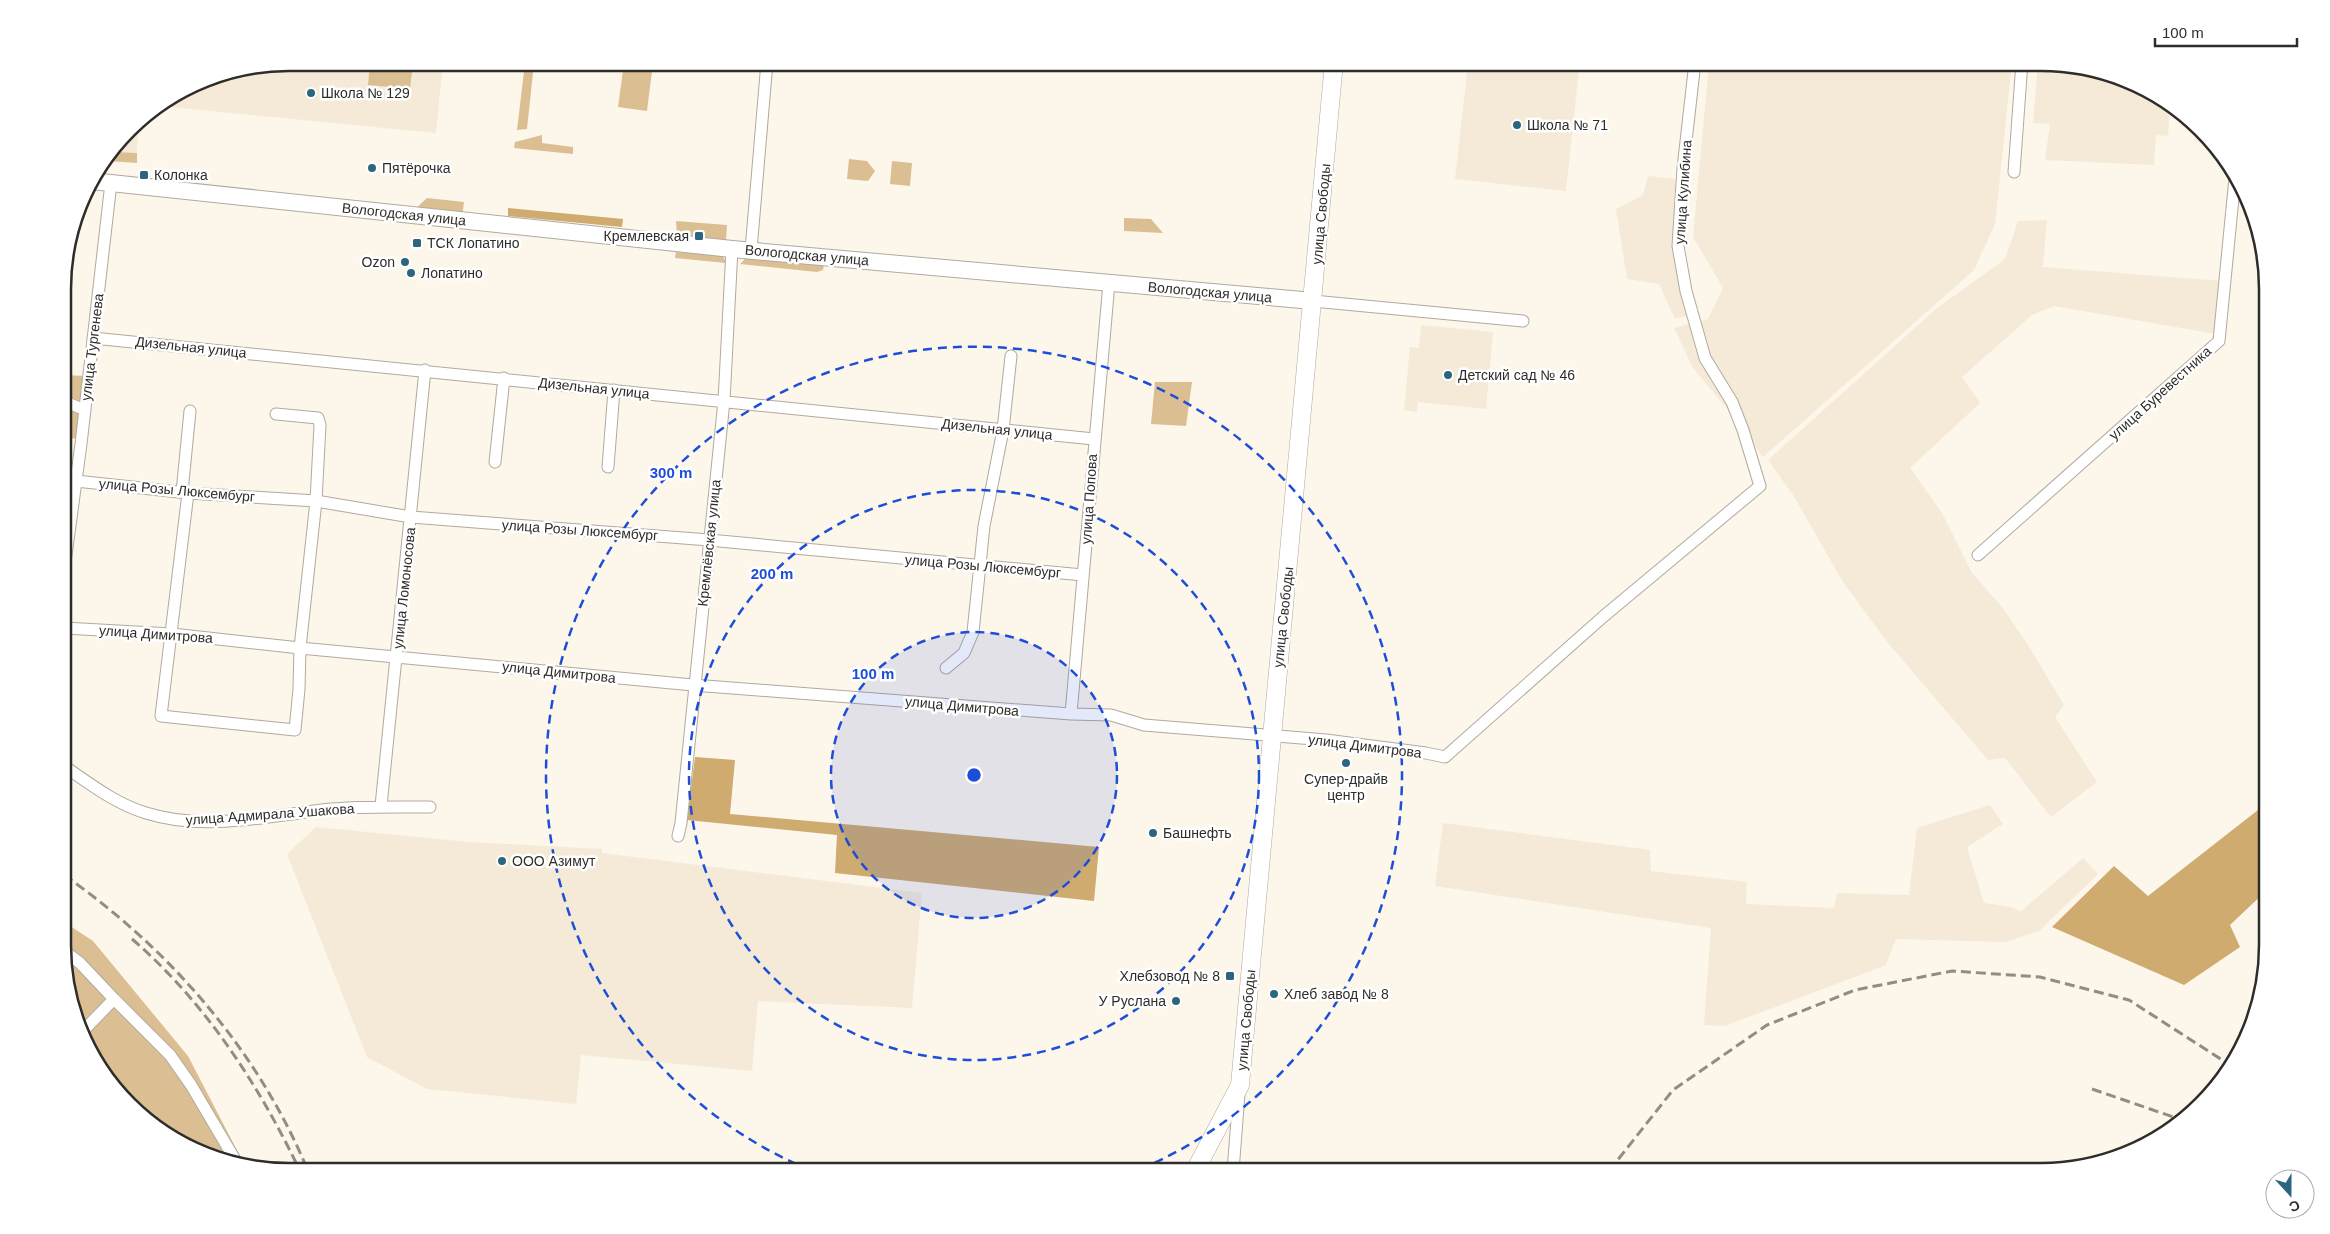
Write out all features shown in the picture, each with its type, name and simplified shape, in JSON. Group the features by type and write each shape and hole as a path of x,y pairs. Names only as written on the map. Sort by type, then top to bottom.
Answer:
{"main road":[{"name":"улица Свободы","path":"1240,1084 1333,71"},
{"name":"Вологодская улица","path":"99,182 732,249 1313,302"},
{"path":"1199,1163 1240,1084"}],"street":[{"path":"751,250 766,71"},
{"name":"улица Кулибина","path":"1694,71 1683,168 1678,246 1686,291 1705,358 1732,402 1743,430 1760,486"},
{"path":"2014,172 2021,71"},
{"name":"улица Тургенева","path":"71,518 111,183"},
{"name":"улица Буревестника","path":"1978,555 2219,340 2234,189"},
{"name":"Кремлёвская улица","path":"678,836 681,823 724,401 732,249"},
{"name":"улица Попова","path":"1071,714 1109,283"},
{"name":"Вологодская улица","path":"1313,302 1523,321"},
{"name":"Дизельная улица","path":"93,338 1094,439"},
{"path":"946,668 964,653 973,632 984,526 1003,430 1011,356"},
{"name":"улица Ломоносова","path":"380,806 397,656 425,370"},
{"path":"495,462 504,378"},
{"path":"608,467 614,390"},
{"path":"71,404 85,410"},
{"path":"190,411 185,492 172,634 161,716 295,730 300,648 316,501 320,425 318,418 276,414"},
{"name":"улица Розы Люксембург","path":"76,481 185,492 316,501 411,517 709,540 1084,575"},
{"name":"улица Димитрова","path":"71,628 172,634 694,685 1071,714 1111,715 1144,725 1271,735 1426,752 1445,758 1604,616 1760,486"},
{"name":"улица Адмирала Ушакова","path":"71,771 116,801 145,813 178,821 212,822 380,806 430,807"},
{"path":"72,957 170,1055 191,1085 232,1155"},
{"path":"87,1026 114,999"},
{"name":"улица Свободы","path":"1234,1163 1240,1084"}],"shaded area":[{"name":"Школа № 129","path":"290,71 442,71 436,133 170,107 180,100 219,83 261,73"},
{"path":"369,71 412,71 410,89 368,85"},
{"path":"524,71 533,71 527,129 517,130"},
{"path":"623,71 652,71 647,111 618,107"},
{"name":"Школа № 71","path":"1467,71 1579,71 1566,191 1455,179"},
{"path":"1708,71 2011,71 1995,224 1974,270 1763,457 1734,417 1693,368 1674,328 1708,319 1723,288 1693,237"},
{"path":"2037,71 2083,75 2111,83 2150,100 2170,113 2168,136 2156,135 2154,165 2045,160 2050,124 2033,123"},
{"path":"139,132 136,157 117,155"},
{"path":"542,135 542,143 573,147 573,154 514,148 515,142"},
{"path":"120,152 137,153 137,163 113,161"},
{"path":"849,159 867,161 875,171 868,181 847,179"},
{"path":"892,161 912,163 910,186 890,184"},
{"path":"1648,176 1675,179 1676,264 1689,315 1675,319 1659,284 1627,279 1616,209 1643,195"},
{"path":"427,198 464,202 462,218 412,212"},
{"path":"508,208 623,219 622,227 508,216"},
{"path":"1124,218 1151,219 1163,233 1124,231"},
{"path":"2047,220 2043,267 2222,281 2216,334 2054,306 2032,315 1962,377 1980,403 1910,468 1942,513 1972,573 2002,607 2028,645 2064,705 2055,717 2097,782 2051,817 2005,758 1988,760 1888,643 1843,582 1793,495 1768,460 1936,309 2005,259 2018,221"},
{"path":"676,221 727,225 726,240 677,235"},
{"path":"676,252 723,256 726,263 675,258"},
{"path":"746,258 824,265 823,270 817,272 740,264"},
{"name":"Детский сад № 46","path":"1421,325 1493,332 1486,409 1418,402 1417,412 1404,410 1410,347 1419,348"},
{"path":"71,375 86,376 83,402 71,397"},
{"path":"1155,382 1192,382 1186,426 1151,424"},
{"path":"71,410 81,414 78,439 71,438"},
{"path":"695,757 735,760 730,814 1099,847 1094,901 835,873 837,835 687,820"},
{"path":"1990,805 2003,824 1967,847 1984,903 2012,907 2020,912 2083,858 2098,874 2039,931 2005,942 1896,939 1886,965 1725,1026 1704,1025 1711,928 1435,886 1443,823 1650,850 1651,871 1747,882 1746,904 1834,908 1837,893 1909,895 1917,828"},
{"path":"2259,809 2259,898 2230,925 2240,947 2184,985 2052,927 2114,866 2148,896"},
{"path":"316,827 468,842 602,849 602,853 922,893 912,1008 758,1001 752,1071 581,1055 576,1104 427,1089 367,1057 287,854"},
{"path":"71,927 93,941 188,1056 241,1157 219,1151 180,1134 146,1109 116,1077 100,1054 83,1015 73,973"}],"railway":[{"path":"71,880 103,904 140,936 175,970 207,1006 237,1045 264,1085 288,1127 304,1163"},
{"path":"132,939 183,990 228,1046 267,1107 296,1163"},
{"path":"1615,1163 1673,1090 1767,1025 1855,990 1952,971 2040,977 2129,1000 2225,1062"},
{"path":"2092,1089 2174,1117"}],"place":[{"name":"Школа № 129","path":"311,93"},
{"name":"Школа № 71","path":"1517,125"},
{"name":"Пятёрочка","path":"372,168"},
{"name":"Колонка","path":"144,175"},
{"name":"Кремлевская","path":"699,236"},
{"name":"ТСК Лопатино","path":"417,243"},
{"name":"Ozon","path":"405,262"},
{"name":"Лопатино","path":"411,273"},
{"name":"Детский сад № 46","path":"1448,375"},
{"name":"Супер-драйв центр","path":"1346,763"},
{"name":"Башнефть","path":"1153,833"},
{"name":"ООО Азимут","path":"502,861"},
{"name":"Хлебзовод № 8","path":"1230,976"},
{"name":"Хлеб завод № 8","path":"1274,994"},
{"name":"У Руслана","path":"1176,1001"}]}
